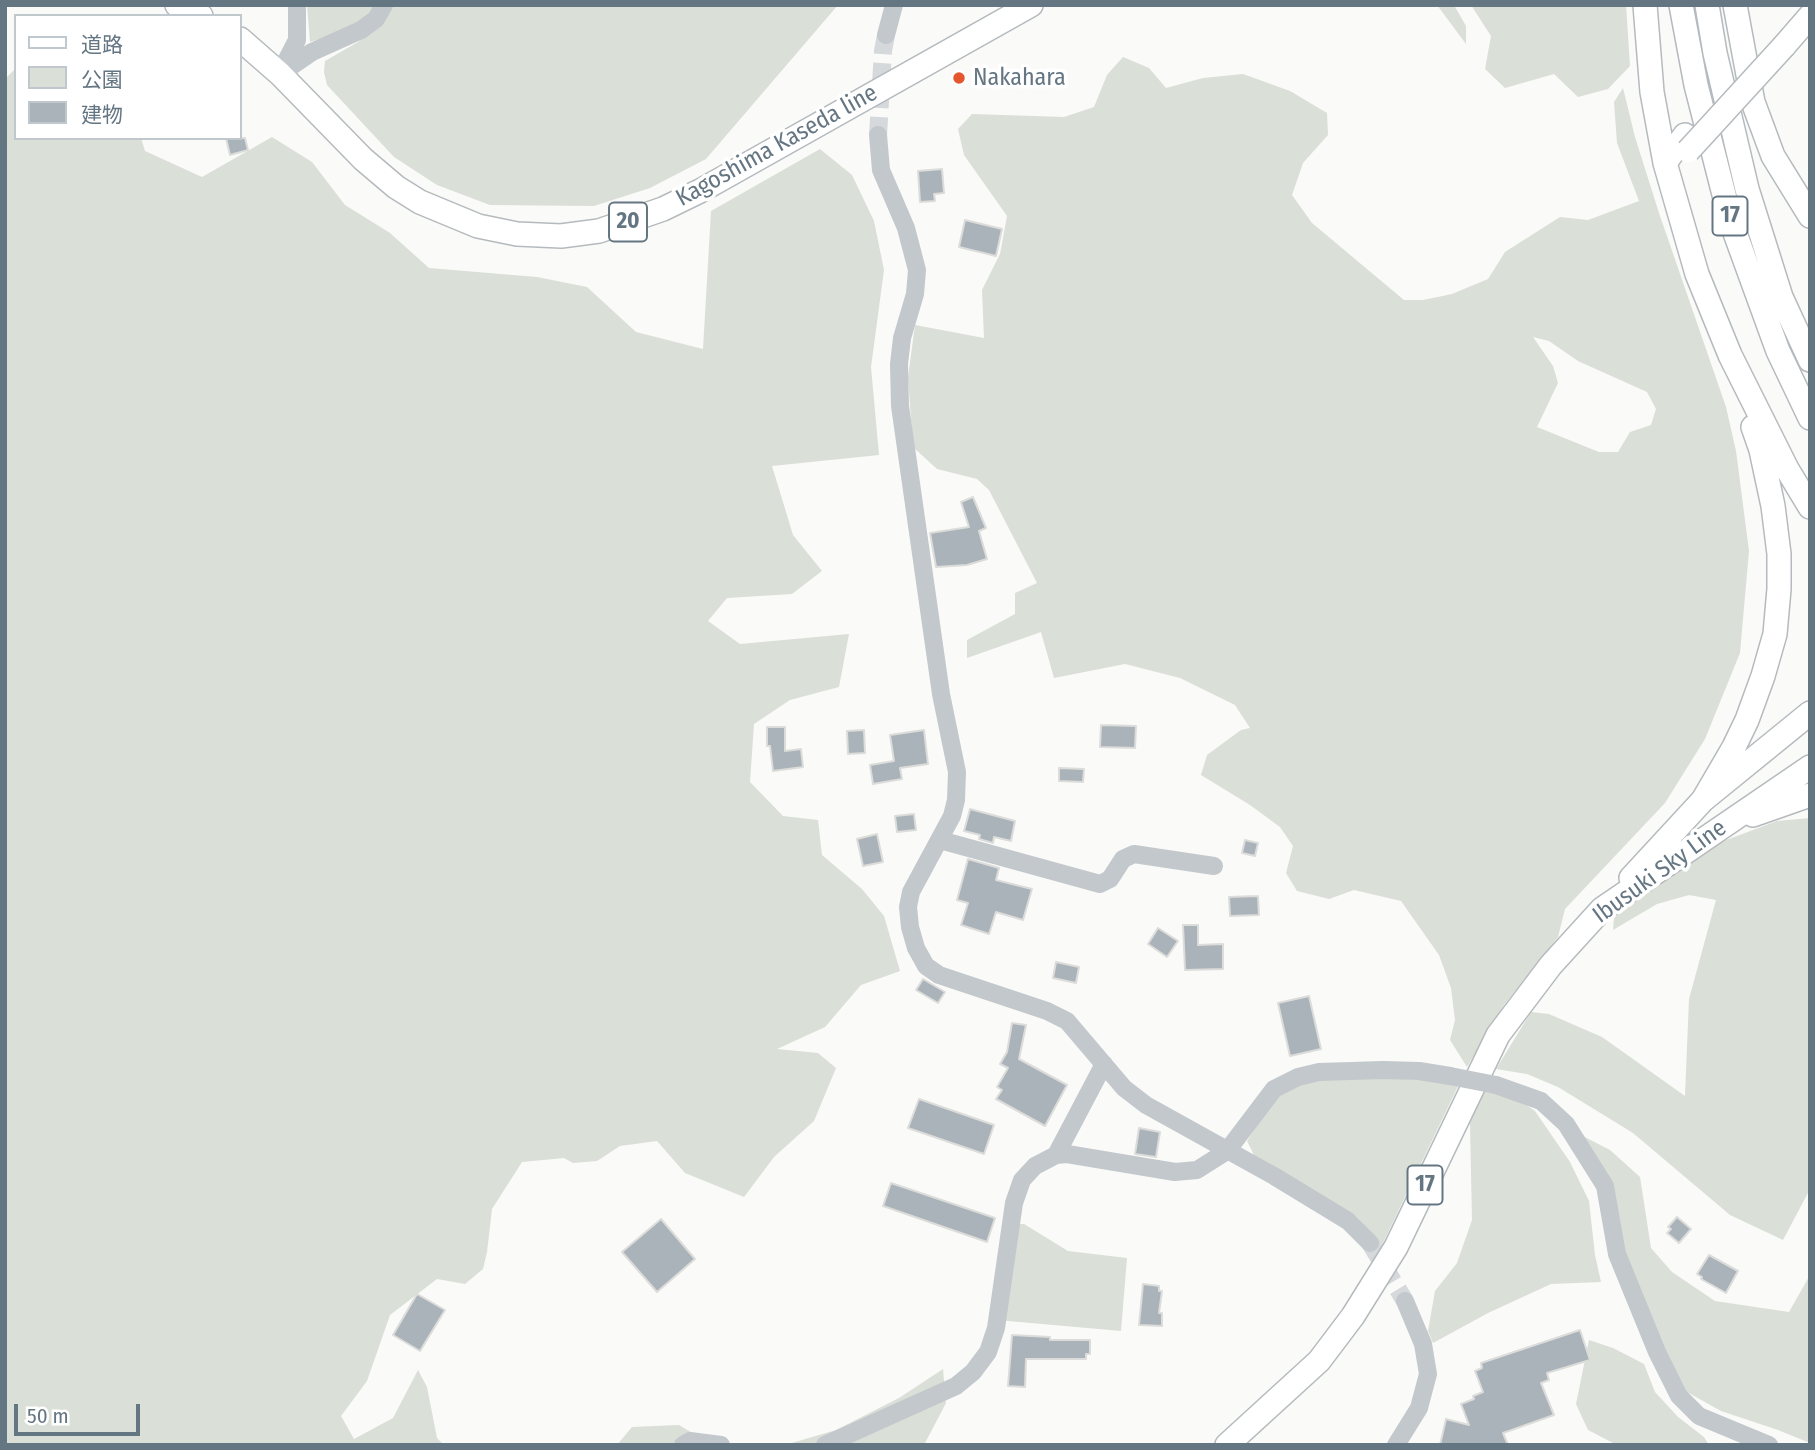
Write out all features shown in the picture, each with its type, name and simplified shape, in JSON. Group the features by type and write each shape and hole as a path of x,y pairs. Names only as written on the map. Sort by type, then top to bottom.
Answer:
{"main road":[{"path":"177,5 197,14"},
{"path":"1645,5 1651,92 1665,163 1698,274 1730,355 1787,469 1810,507"},
{"name":"17","path":"1681,5 1696,85 1731,222 1778,351 1810,418"},
{"name":"17","path":"1707,5 1746,189 1781,297 1810,360"},
{"path":"1735,5 1753,102 1773,156 1810,216"},
{"path":"1780,39 1799,5"},
{"name":"Kagoshima Kaseda line","path":"242,41 280,74 363,159 396,187 420,202 478,226 517,234 561,236 600,231 663,209 1025,7"},
{"path":"1665,163 1687,143 1780,39 1810,16"},
{"path":"1703,800 1734,747 1763,676 1775,634 1779,589 1779,554 1773,506 1761,450 1733,374 1730,355"},
{"path":"1602,909 1703,800 1810,713"},
{"name":"Ibusuki Sky Line","path":"1227,1445 1319,1361 1353,1316 1396,1247 1498,1035 1551,965 1602,909 1810,767"},
{"path":"1723,825 1810,795"}],"street":[{"path":"280,74 297,40 297,5"},
{"path":"280,74 312,52 361,30 376,19 384,5"},
{"path":"886,35 894,5"},
{"path":"878,135 881,170 906,228 917,270 915,294 902,338 899,365 900,406 941,694 957,772 956,800 940,840 911,892 908,907 916,948 926,966 939,975 1038,1007 1067,1021 1124,1088 1146,1105 1274,1176 1348,1221 1370,1243"},
{"path":"940,840 1100,884 1111,878 1124,859 1134,854 1214,866"},
{"path":"1056,1155 1104,1064"},
{"path":"825,1445 956,1386 973,1372 988,1352 996,1328 1009,1227 1022,1180 1035,1166 1056,1155 1068,1154 1175,1172 1197,1170 1227,1151 1274,1089 1298,1077 1320,1072 1383,1070 1450,1076 1496,1085 1541,1101 1566,1124 1605,1186 1617,1254 1657,1352 1679,1396 1699,1416 1769,1445"},
{"path":"1396,1445 1419,1408 1428,1374 1423,1344 1405,1301"},
{"path":"683,1445 690,1441 721,1445"}],"green space":[{"path":"307,5 378,5 362,22 310,42"},
{"path":"392,5 838,5 706,159 650,188 594,206 490,205 437,185 394,157 327,85 324,72 325,61 358,42 380,25"},
{"path":"1437,5 1454,5 1466,26 1466,44"},
{"path":"1471,5 1626,5 1630,66 1608,89 1578,97 1554,74 1505,88 1485,69 1491,36"},
{"path":"1123,57 1149,68 1166,88 1203,78 1243,74 1290,91 1327,113 1328,135 1303,163 1292,195 1312,223 1404,300 1423,300 1452,294 1488,279 1505,252 1560,217 1588,220 1639,201 1617,143 1614,102 1623,88 1659,213 1726,407 1736,451 1749,551 1740,653 1705,739 1665,803 1565,909 1558,937 1504,1005 1467,1067 1450,1040 1455,1020 1451,988 1439,955 1401,901 1354,890 1329,899 1297,891 1286,873 1293,846 1280,827 1201,775 1207,755 1241,730 1250,728 1235,705 1180,678 1125,664 1054,678 1041,632 967,658 967,640 1015,614 1015,593 1037,583 989,490 977,479 937,469 913,447 908,377 915,325 984,338 982,290 1000,254 1007,216 964,155 958,129 972,114 1064,117 1094,107 1107,75","holes":["1533,337 1549,341 1578,361 1647,392 1656,409 1651,425 1630,432 1618,452 1599,452 1537,427 1558,383 1553,366"]},
{"path":"14,70 14,140 142,140 145,151 202,177 272,137 312,162 345,205 390,233 429,268 537,277 587,287 636,332 703,349 711,211 820,149 852,175 874,221 884,270 871,367 879,455 772,466 793,535 822,571 792,594 727,598 708,621 740,644 849,634 839,687 790,700 754,724 750,782 783,816 818,820 822,855 862,889 884,916 900,971 861,985 825,1027 777,1049 818,1053 836,1068 814,1121 774,1157 744,1197 685,1173 657,1141 620,1146 597,1161 573,1163 564,1158 522,1162 492,1209 483,1269 465,1284 437,1279 390,1315 367,1381 341,1416 354,1439 393,1418 418,1370 427,1387 437,1438 444,1445 5,1445 5,79"},
{"path":"1810,818 1810,1189 1783,1240 1730,1215 1633,1133 1558,1087 1527,1074 1496,1069 1531,1012 1549,1014 1602,1037 1685,1096 1689,999 1716,900 1689,895 1657,904 1613,930 1615,906 1673,860 1777,821"},
{"path":"1370,1077 1460,1082 1382,1245 1357,1217 1254,1155 1247,1141 1279,1090 1319,1078"},
{"path":"1483,1087 1508,1092 1535,1111 1570,1162 1589,1201 1601,1282 1551,1284 1488,1313 1433,1343 1428,1331 1435,1291 1457,1263 1472,1220 1470,1124 1473,1105"},
{"path":"1571,1130 1610,1150 1640,1177 1651,1248 1672,1272 1715,1301 1789,1312 1810,1275 1810,1443 1721,1411 1687,1392 1642,1313 1618,1257 1605,1177"},
{"path":"1010,1224 1024,1224 1068,1251 1127,1258 1121,1331 997,1320"},
{"path":"1589,1340 1613,1348 1644,1364 1655,1392 1678,1417 1704,1437 1709,1445 1617,1445 1588,1430 1576,1404"},
{"path":"943,1369 946,1403 924,1445 785,1445 836,1430 899,1398"},
{"path":"679,1425 713,1445 617,1445 632,1427"}],"building":[{"path":"245,138 248,150 230,155 226,140"},
{"path":"942,169 944,193 934,194 935,201 920,202 918,171"},
{"path":"965,220 1002,229 996,256 959,247"},
{"path":"973,497 986,528 979,531 987,559 967,565 936,567 930,533 969,527 961,502"},
{"path":"1101,725 1136,726 1135,748 1100,747"},
{"path":"767,727 785,727 785,751 801,749 803,767 773,771 770,746 767,746"},
{"path":"864,730 865,753 848,754 847,731"},
{"path":"924,730 928,764 900,768 902,779 873,784 870,765 894,761 890,735"},
{"path":"1059,768 1084,769 1083,782 1059,781"},
{"path":"970,809 1015,821 1011,841 994,837 993,843 979,839 980,835 964,831"},
{"path":"914,814 916,830 897,832 895,816"},
{"path":"877,834 883,862 863,866 857,839"},
{"path":"1245,840 1258,843 1255,856 1242,853"},
{"path":"968,859 999,868 996,880 1032,889 1023,920 996,912 989,934 961,925 968,903 957,900"},
{"path":"1258,896 1259,915 1230,916 1229,897"},
{"path":"1183,925 1198,925 1198,945 1223,944 1223,969 1185,970"},
{"path":"1158,928 1178,941 1167,957 1148,944"},
{"path":"1056,962 1079,967 1076,983 1053,978"},
{"path":"923,979 945,992 938,1003 916,990"},
{"path":"1309,996 1321,1049 1290,1056 1278,1003"},
{"path":"1012,1023 1026,1025 1019,1059 1067,1085 1045,1126 996,1099 1002,1090 997,1087 1008,1068 1000,1064 1007,1052"},
{"path":"919,1099 994,1125 984,1154 908,1128"},
{"path":"1139,1128 1160,1132 1156,1157 1135,1154"},
{"path":"891,1183 995,1218 987,1242 883,1206"},
{"path":"1677,1217 1691,1229 1679,1243 1667,1233 1671,1229 1668,1227"},
{"path":"661,1219 695,1259 657,1292 622,1252"},
{"path":"1709,1255 1738,1271 1726,1293 1697,1274"},
{"path":"1143,1284 1159,1286 1159,1291 1162,1291 1159,1313 1162,1313 1162,1326 1139,1325"},
{"path":"417,1294 445,1310 420,1351 393,1335"},
{"path":"1580,1330 1590,1360 1547,1373 1549,1380 1541,1383 1554,1415 1503,1433 1508,1445 1440,1445 1446,1419 1469,1425 1461,1404 1483,1392 1475,1371 1482,1368 1481,1363"},
{"path":"1012,1335 1050,1337 1050,1340 1090,1340 1090,1354 1086,1354 1086,1359 1026,1359 1025,1387 1008,1386"}],"tunnel":[{"path":"878,135 886,35"},
{"path":"1370,1243 1405,1301"}],"place":[{"name":"Nakahara","path":"959,78"}]}
